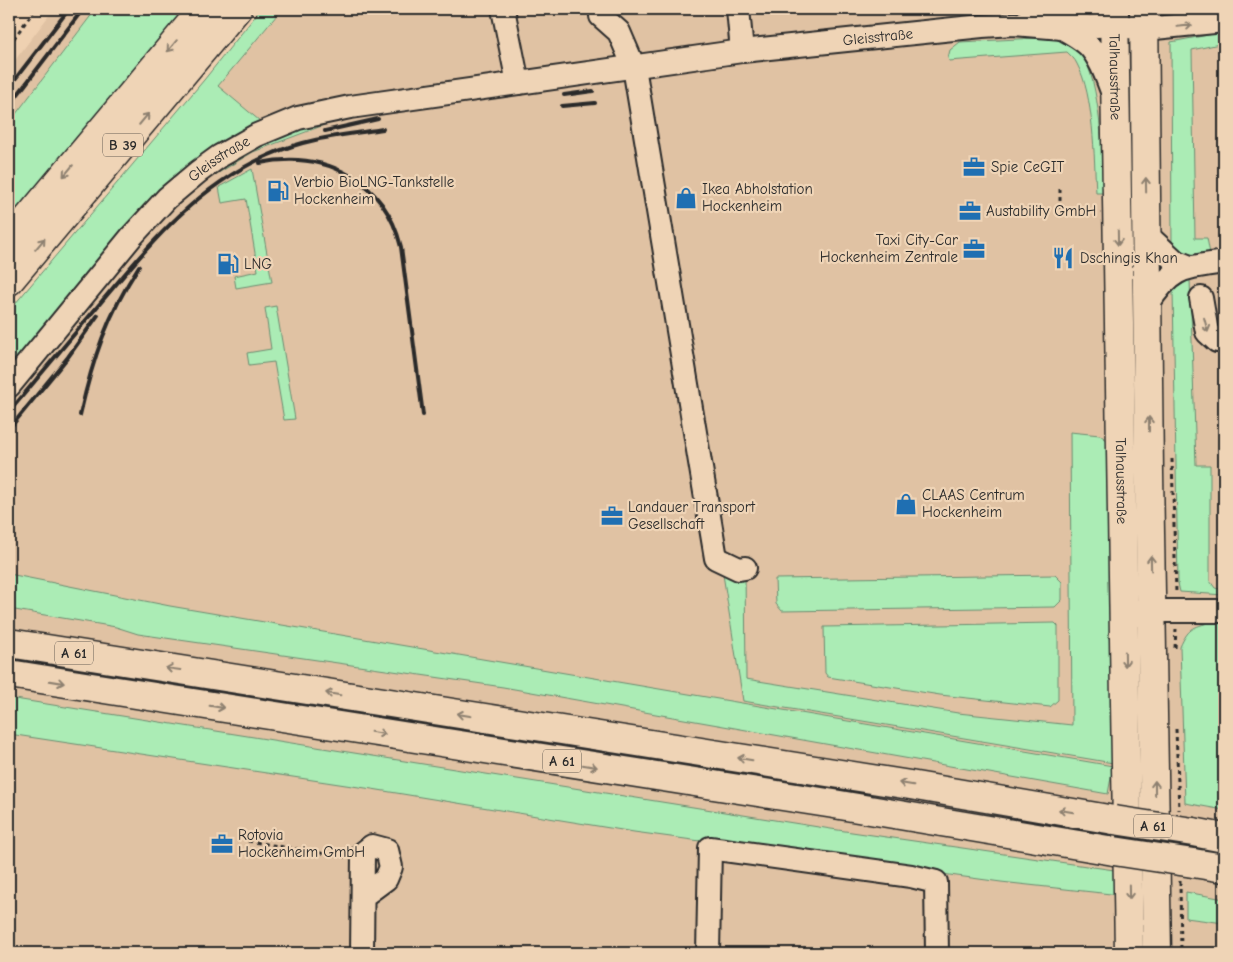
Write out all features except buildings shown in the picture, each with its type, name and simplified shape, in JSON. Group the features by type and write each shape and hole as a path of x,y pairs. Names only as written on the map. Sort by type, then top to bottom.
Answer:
{"main road":[{"name":"B 39","path":"9,241 203,9"},
{"name":"B 39","path":"9,281 236,9"},
{"name":"Talhausstraße","path":"1114,17 1129,953"},
{"name":"Talhausstraße","path":"1144,19 1149,473 1165,612 1157,953"},
{"name":"A 61","path":"9,642 910,785 1114,820 1186,826 1224,838"},
{"name":"A 61","path":"9,674 834,804 1114,851 1187,870 1224,868"}],"street":[{"path":"503,9 518,83"},
{"path":"738,9 742,50"},
{"path":"1070,14 1079,38 1090,46 1115,98"},
{"name":"Gleisstraße","path":"9,386 132,236 167,198 220,156 257,135 298,118 350,107 742,50 1014,24 1070,14 1144,19 1224,21"},
{"path":"601,16 619,32 634,67 716,558 739,569 745,568"},
{"path":"1146,234 1175,261 1190,267"},
{"path":"1148,304 1169,277 1190,267 1224,262"},
{"path":"1202,298 1207,332 1217,341 1224,341"},
{"path":"1124,610 1165,612 1224,611"},
{"path":"708,953 710,848 911,876 936,882 937,953"},
{"path":"362,953 363,860"}],"path":[{"path":"9,44 35,9"},
{"path":"1060,189 1060,221"},
{"path":"1172,456 1174,552 1165,612 1174,654"},
{"path":"1176,722 1186,826"},
{"path":"248,841 363,860"},
{"path":"1181,953 1187,870"}],"shaded area":[{"path":"54,9 96,9 9,123 9,68"},
{"path":"282,9 1224,9 1224,953 9,953 9,370 101,257 183,170 224,140 259,121 218,86"}],"green space":[{"path":"96,9 189,9 9,223 9,123"},
{"path":"261,9 282,9 218,86 260,121 224,140 183,170 101,257 9,370 9,311 204,80"},
{"path":"1224,32 1224,43 1192,50 1195,238 1207,238 1210,254 1190,254 1181,252 1172,246 1171,42"},
{"path":"1057,37 1071,44 1082,55 1093,82 1100,121 1105,193 1096,193 1090,109 1083,77 1076,62 1067,52 949,61 948,58 950,50 960,42"},
{"path":"332,122 253,152 215,175 216,168 301,125"},
{"path":"252,169 272,282 236,288 234,276 258,271 246,199 222,203 219,187"},
{"path":"1190,279 1196,465 1210,465 1210,581 1215,588 1224,590 1224,595 1180,592 1178,583 1173,290"},
{"path":"276,306 295,419 284,420 274,362 249,365 247,353 271,349 265,308"},
{"path":"1070,432 1100,435 1108,441 1113,763 743,701 722,568 745,567 746,679 958,713 1072,725"},
{"path":"9,574 170,606 1113,766 1108,794 503,687 138,634 116,627 9,609"},
{"path":"1055,575 1062,582 1062,600 1055,607 782,611 776,604 775,579"},
{"path":"1215,621 1224,621 1224,810 1185,803 1180,647 1186,635 1193,628"},
{"path":"1055,623 1058,626 1058,700 1050,707 940,695 828,677 825,673 824,627"},
{"path":"9,698 831,829 1128,872 1129,896 1001,882 634,832 372,789 9,734"},
{"path":"1186,892 1224,899 1224,923 1186,918"}],"railway":[{"path":"9,87 69,9"},
{"path":"9,106 83,9"},
{"path":"564,95 593,91"},
{"path":"562,106 595,103"},
{"path":"325,131 378,119"},
{"path":"9,412 157,237 197,200 219,183 243,168 283,149 325,138 383,129"},
{"path":"260,163 284,160 307,161 329,166 349,175 366,188 381,204 393,224 401,247 423,415"},
{"path":"80,415 102,338 118,302 139,266"},
{"path":"9,429 68,357 98,315"}],"place":[{"name":"Spie CeGIT","path":"974,167"},
{"name":"Verbio BioLNG-Tankstelle Hockenheim","path":"278,191"},
{"name":"Ikea Abholstation Hockenheim","path":"686,198"},
{"name":"Austability GmbH","path":"970,211"},
{"name":"Taxi City-Car Hockenheim Zentrale","path":"974,249"},
{"name":"Dschingis Khan","path":"1063,258"},
{"name":"LNG","path":"228,264"},
{"name":"CLAAS Centrum Hockenheim","path":"906,504"},
{"name":"Landauer Transport Gesellschaft","path":"612,516"},
{"name":"Rotovia Hockenheim GmbH","path":"222,844"}]}
